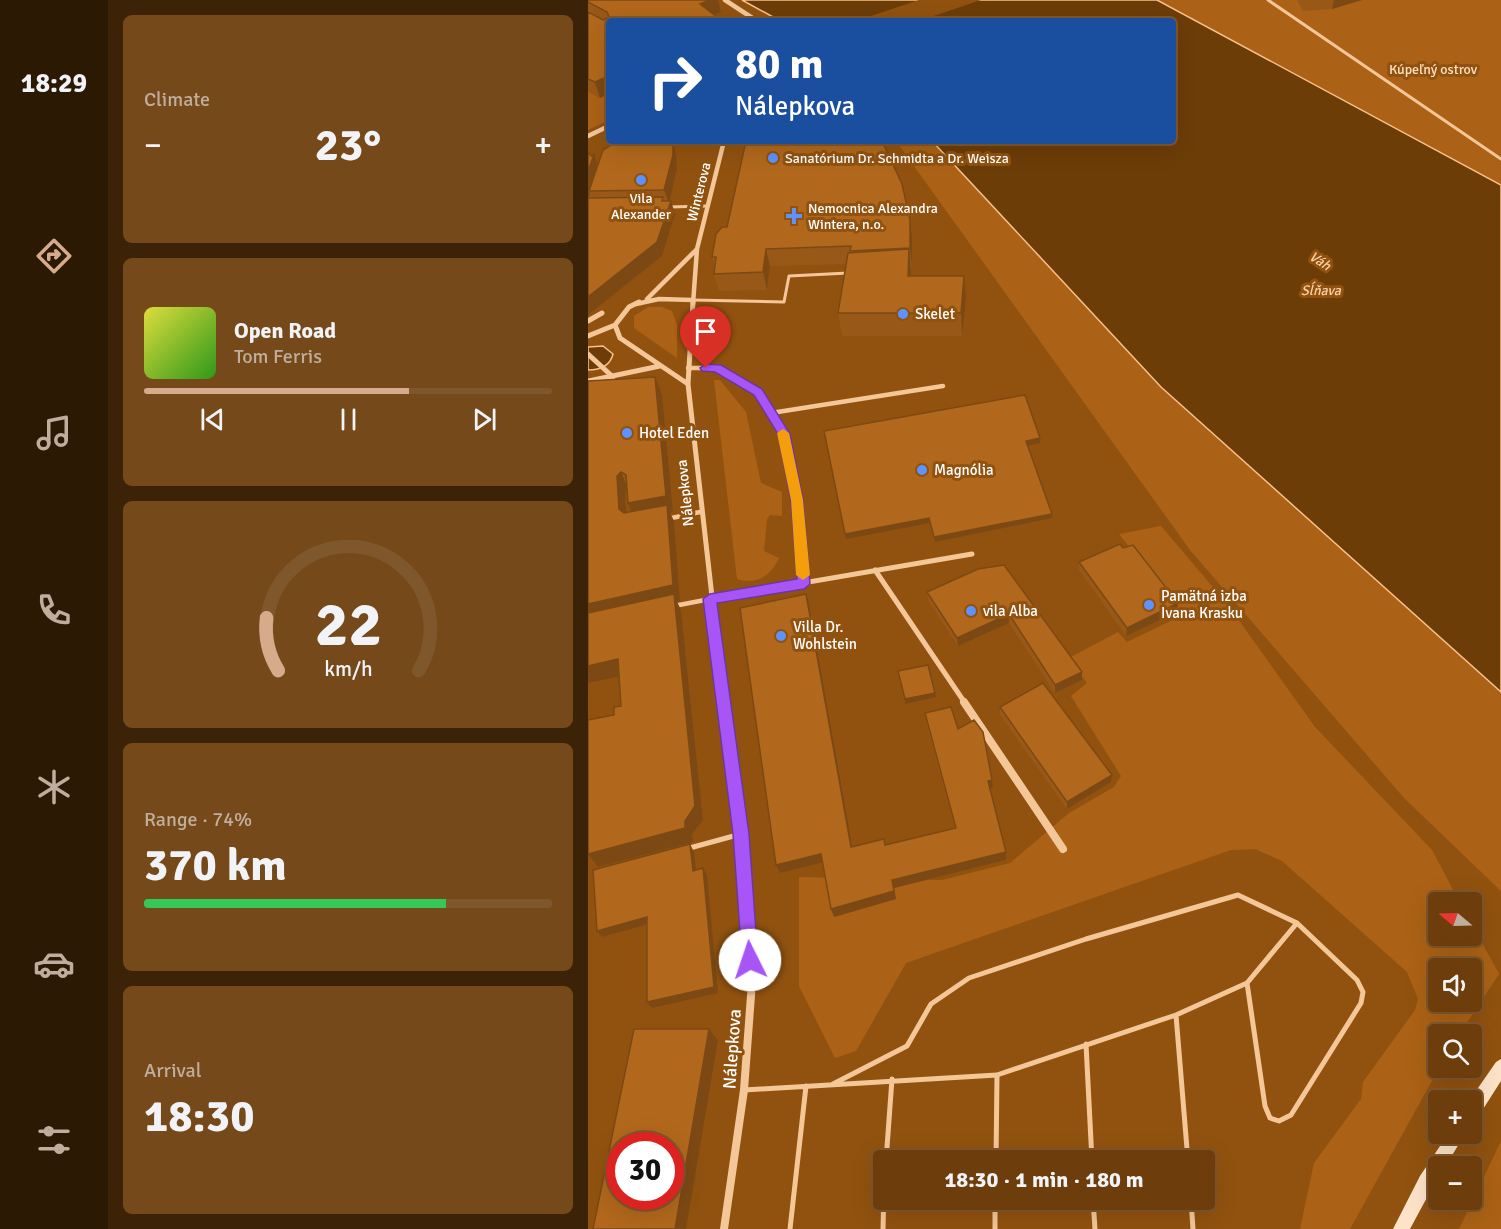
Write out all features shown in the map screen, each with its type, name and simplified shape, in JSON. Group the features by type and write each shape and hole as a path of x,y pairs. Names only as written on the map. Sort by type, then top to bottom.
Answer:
{"main road":[{"path":"1482,1096 1501,1067"},
{"path":"1401,1229 1426,1182 1451,1144"}],"street":[{"path":"725,0 752,18"},
{"path":"588,136 606,127"},
{"name":"Winterova","path":"697,249 723,144"},
{"path":"588,336 615,325 626,309 647,299 697,249"},
{"name":"Nálepkova","path":"697,249 688,384 710,599 741,834 752,982 744,1090 724,1229"},
{"path":"647,299 692,300"},
{"path":"588,321 602,313"},
{"path":"615,325 620,338 688,384"},
{"path":"588,354 613,377"},
{"path":"588,381 660,366"},
{"path":"710,599 972,554"},
{"path":"875,570 1063,849"}],"lane":[{"path":"1268,0 1501,159"},
{"path":"662,207 708,206"},
{"path":"692,300 784,302 789,276 855,272"},
{"path":"688,368 717,368 758,392 784,434 797,500 804,584"},
{"path":"771,413 943,386"},
{"path":"662,519 700,512"},
{"path":"665,608 710,599"},
{"path":"679,851 741,834"},
{"path":"833,1084 907,1046 931,1004 969,978 1086,939 1238,895 1297,923 1357,980 1362,992 1360,1003 1291,1115 1279,1121 1270,1118 1265,1106 1247,983"},
{"path":"744,1090 892,1079 997,1075 1176,1015 1247,983 1297,923"},
{"path":"1176,1015 1187,1150"},
{"path":"1086,1044 1091,1150"},
{"path":"996,1150 997,1075"},
{"path":"887,1150 892,1079"},
{"path":"790,1229 806,1086"},
{"path":"882,1210 880,1225 883,1229"},
{"path":"995,1210 995,1229"},
{"path":"1094,1210 1095,1229"},
{"path":"1192,1210 1193,1229"}],"green space":[{"name":"Kúpeľný ostrov","path":"1157,0 1501,0 1501,185"},
{"path":"588,91 600,98 606,95 606,121 588,130"},
{"path":"898,144 935,144 1161,387 1501,692 1501,891 1404,798 1190,550"},
{"path":"648,307 662,307 672,311 677,325 677,358 634,328 634,316"},
{"path":"714,380 720,380 746,412 761,483 782,492 782,516 770,515 767,519 764,551 779,558 772,570 757,580 737,579"},
{"path":"1161,526 1228,605 1315,727 1432,850 1454,892 1428,892 1428,946 1482,946 1482,943 1499,974 1482,1000 1482,958 1428,958 1428,1012 1474,1012 1466,1024 1428,1024 1428,1078 1433,1078 1350,1229 1300,1229 1314,1163 1361,1099 1363,1082 1415,1010 1418,999 1407,972 1282,861 1255,849 1231,850 906,963 856,1051 835,1058 799,986 799,877 942,880 1010,863 1069,813 1114,787 1121,776 1071,696 1087,683 1069,658 1118,632 1127,642 1183,615 1119,534"},
{"path":"1501,1141 1501,1229 1459,1229 1468,1210 1482,1210 1482,1181"}],"water":[{"name":"Sĺňava","path":"742,0 1157,0 1501,185 1501,692 1161,387 935,144 1176,144 1176,18 773,17"},
{"path":"603,346 613,354 609,362 600,368 588,370 588,347"}],"pier":[{"path":"919,0 981,0 928,18 865,18"}],"building":[{"path":"588,0 710,0 700,4 717,17 607,18 609,17 607,12"},
{"path":"588,12 603,20 606,18 606,77 595,82 588,79"},
{"path":"612,144 673,144 673,155 664,190 589,191 603,150"},
{"path":"745,144 883,144 902,184 910,220 910,248 850,251 851,246 766,249 763,272 714,274 716,257 712,257 716,234 722,227 727,227"},
{"path":"588,152 591,156 594,154 588,172"},
{"path":"663,197 662,201 671,201 657,242 588,297 588,198"},
{"path":"909,249 908,276 964,276 961,313 838,313 848,253"},
{"path":"655,377 666,496 628,503 626,475 621,472 617,476 619,509 624,513 667,505 673,585 588,604 588,381"},
{"path":"1025,395 1040,438 1026,441 1052,514 934,537 929,518 845,534 824,431"},
{"path":"1120,544 1123,548 1133,545 1178,603 1127,628 1079,562"},
{"path":"1004,565 1082,672 1055,685 1009,614 957,638 927,592 978,569"},
{"path":"674,594 695,806 685,821 685,828 588,854 588,720 614,715 614,707 621,706 618,659 588,666 588,613"},
{"path":"806,594 851,847 884,839 885,845 956,828 925,713 951,707 958,729 974,720 983,732 992,780 988,781 1006,852 892,880 894,891 831,909 821,854 776,865 740,608"},
{"path":"928,665 935,693 905,699 898,671"},
{"path":"1043,683 1112,775 1067,802 1000,707"},
{"path":"690,844 693,871 703,868 714,987 647,1002 647,917 597,931 593,870"},
{"path":"634,1029 709,1029 684,1176 684,1132 613,1132"},
{"path":"606,1166 606,1210 678,1210 675,1229 593,1229"}],"slow traffic":[{"path":"783,433 797,500 803,575"}],"place":[{"name":"Sanatórium Dr. Schmidta a Dr. Weisza","path":"773,158"},
{"name":"Vila Alexander","path":"641,180"},
{"name":"Nemocnica Alexandra Wintera, n.o.","path":"794,216"},
{"name":"Skelet","path":"903,314"},
{"name":"Hotel Eden","path":"627,433"},
{"name":"Magnólia","path":"922,470"},
{"name":"Pamätná izba Ivana Krasku","path":"1149,605"},
{"name":"vila Alba","path":"971,611"},
{"name":"Villa Dr. Wohlstein","path":"781,636"}],"route":[{"path":"706,368 717,368 758,392 784,434 797,500 804,584 710,599 741,834 750,960"}],"water label":[{"name":"Váh","path":"1320,261"}]}
